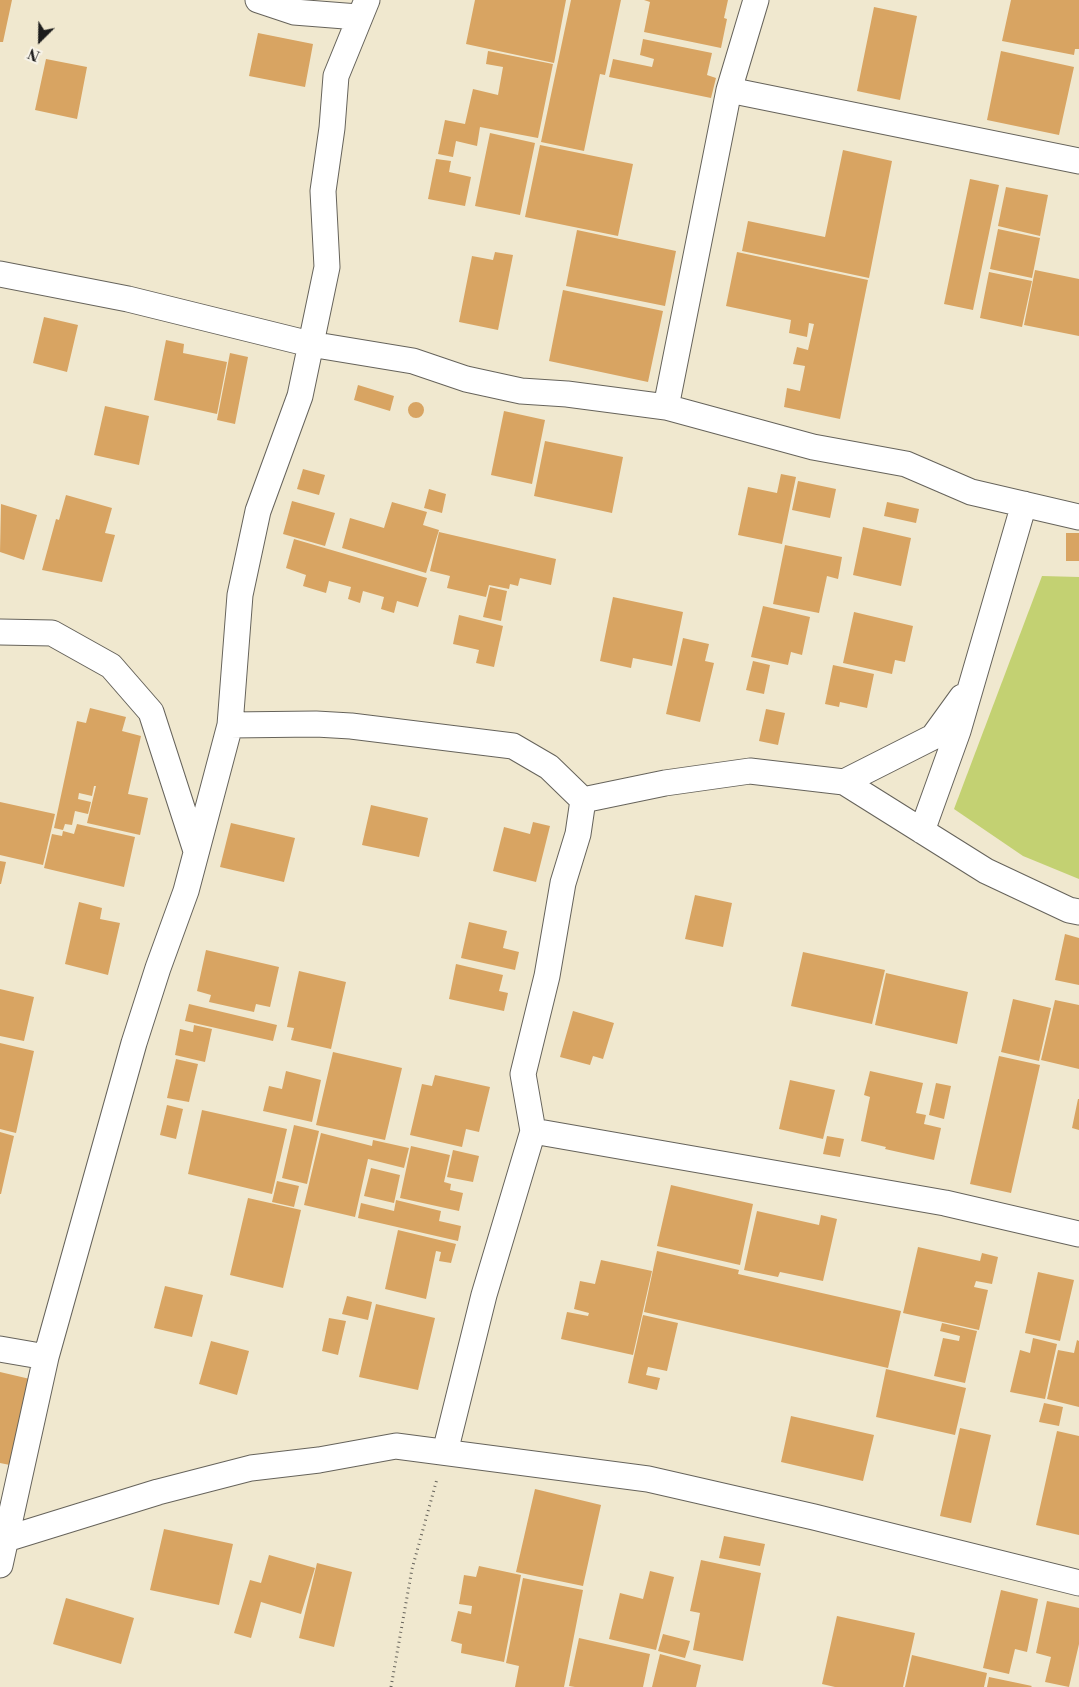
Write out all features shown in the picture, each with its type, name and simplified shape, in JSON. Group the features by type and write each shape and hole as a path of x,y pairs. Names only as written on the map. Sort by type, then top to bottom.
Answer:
{"street":[{"path":"0,1565 46,1358 134,1042 186,890 230,725 240,595 258,511 300,396 326,267 323,192 332,128 336,76 362,9 294,12 258,0"},
{"path":"666,407 729,90 756,0"},
{"path":"729,90 1079,160"},
{"path":"0,274 128,299 310,344 413,361 466,379 521,392 567,394 666,407 813,447 906,464 971,492 1079,517"},
{"path":"922,832 958,731 1024,504"},
{"path":"1,632 52,633 111,666 151,712 196,851"},
{"path":"844,782 933,737 973,681"},
{"path":"230,725 333,725 513,746 549,767 583,800"},
{"path":"583,800 665,783 750,771 844,782 986,871 1069,910 1079,912"},
{"path":"445,1452 484,1295 533,1131 523,1074 547,976 563,883 578,834 583,800"},
{"path":"533,1131 945,1203 1079,1234"},
{"path":"0,1349 46,1358"},
{"path":"6,1539 158,1492 251,1468 319,1460 396,1446 648,1479 814,1517 1079,1583"}],"path":[{"path":"391,1687 412,1569 445,1452"}],"green space":[{"path":"1042,576 1079,577 1079,879 1023,856 954,809"}],"building":[{"path":"0,0 12,0 3,42 0,42"},
{"path":"475,0 566,0 554,63 466,44"},
{"path":"571,0 621,0 605,75 600,74 584,151 541,142"},
{"path":"644,0 728,0 724,18 727,19 721,48 644,32 650,2"},
{"path":"1011,0 1079,0 1079,49 1075,49 1074,55 1002,41"},
{"path":"874,7 917,16 900,100 857,91"},
{"path":"258,33 313,44 305,87 249,76"},
{"path":"643,39 712,53 707,75 716,78 711,98 609,77 613,59 652,67 654,59 640,55"},
{"path":"488,51 553,64 538,138 480,127 477,146 456,141 453,157 438,154 445,120 465,124 473,89 498,95 503,67 486,64"},
{"path":"1001,51 1074,67 1059,135 987,120"},
{"path":"46,59 87,67 77,119 35,110"},
{"path":"490,133 535,143 520,215 475,206"},
{"path":"540,145 633,164 618,236 525,217"},
{"path":"843,150 892,161 869,278 742,251 748,221 825,237"},
{"path":"436,159 451,161 449,172 471,177 465,206 428,199"},
{"path":"970,179 999,185 973,310 944,304"},
{"path":"1006,187 1048,195 1040,236 998,226"},
{"path":"998,229 1040,238 1032,278 990,269"},
{"path":"577,230 676,251 665,306 566,286"},
{"path":"495,252 513,255 498,330 459,322 472,256 493,260"},
{"path":"737,252 868,280 840,419 784,407 787,388 800,391 805,366 793,364 797,347 808,350 814,324 809,323 807,337 789,333 791,320 726,306"},
{"path":"1035,270 1079,279 1079,336 1024,325"},
{"path":"989,272 1032,281 1022,327 980,318"},
{"path":"563,290 663,311 648,382 549,361"},
{"path":"44,317 78,325 67,372 33,363"},
{"path":"166,340 184,344 183,353 227,362 217,414 154,400"},
{"path":"230,353 248,357 235,424 217,420"},
{"path":"358,385 394,396 390,411 354,400"},
{"path":"416,402 424,410 416,418 408,410"},
{"path":"105,406 149,416 139,465 94,455"},
{"path":"504,411 545,420 532,484 491,475"},
{"path":"545,441 623,457 612,513 534,496"},
{"path":"303,469 325,475 319,495 297,489"},
{"path":"781,474 796,477 782,544 738,535 748,487 777,493"},
{"path":"798,481 836,489 830,518 792,510"},
{"path":"429,489 446,494 442,513 424,508"},
{"path":"66,495 112,508 105,533 115,535 102,582 42,570 56,519 59,520"},
{"path":"292,501 335,513 325,546 283,534"},
{"path":"392,502 427,512 423,525 439,530 426,573 342,548 350,518 384,528"},
{"path":"887,502 919,509 916,523 884,516"},
{"path":"1,504 37,515 24,560 0,552"},
{"path":"863,527 911,538 901,586 853,575"},
{"path":"439,532 556,559 551,585 520,578 518,586 510,584 509,589 489,585 486,597 447,588 450,576 430,571"},
{"path":"1066,533 1079,533 1079,561 1066,561"},
{"path":"294,539 427,578 418,607 397,601 394,613 381,609 384,597 363,591 360,603 348,599 351,587 329,581 326,593 303,586 306,575 286,568"},
{"path":"785,545 842,557 838,579 827,576 819,613 773,604"},
{"path":"490,587 507,591 501,621 483,617"},
{"path":"613,597 683,612 672,666 633,658 631,668 600,661"},
{"path":"763,606 810,617 802,655 791,652 788,665 751,657"},
{"path":"854,612 913,626 905,662 895,660 892,674 843,663"},
{"path":"459,615 503,626 494,667 476,663 479,650 453,644"},
{"path":"683,638 709,644 705,661 714,663 700,722 666,714"},
{"path":"753,661 770,665 764,694 746,690"},
{"path":"833,665 874,674 867,708 840,702 839,707 825,704"},
{"path":"90,708 126,717 122,731 141,736 128,794 148,798 140,835 87,823 96,786 94,786 92,796 79,793 78,799 91,802 88,814 75,811 72,825 65,824 63,830 54,828 77,721 86,723"},
{"path":"766,709 785,713 778,745 759,741"},
{"path":"0,802 55,814 43,865 0,855"},
{"path":"371,805 428,818 419,857 362,845"},
{"path":"533,822 550,826 536,882 493,871 504,827 530,834"},
{"path":"231,823 295,838 284,882 220,867"},
{"path":"77,824 135,837 124,887 44,868 52,834 62,836 63,831 74,834"},
{"path":"0,861 6,862 1,884 0,884"},
{"path":"695,895 732,903 723,947 685,939"},
{"path":"79,902 102,908 100,919 120,923 108,975 65,964"},
{"path":"469,922 507,931 503,948 519,952 515,970 461,958"},
{"path":"1065,934 1079,938 1079,985 1055,980"},
{"path":"206,950 279,967 270,1007 256,1004 254,1012 209,1002 211,995 197,991"},
{"path":"803,952 885,970 872,1024 791,1006"},
{"path":"456,964 503,975 499,991 508,993 504,1011 449,999"},
{"path":"299,971 346,982 331,1049 291,1040 294,1028 287,1027"},
{"path":"886,973 968,992 957,1044 875,1025"},
{"path":"0,989 34,997 24,1041 0,1036"},
{"path":"1013,999 1051,1008 1039,1061 1001,1052"},
{"path":"1055,1000 1079,1005 1079,1069 1041,1060"},
{"path":"189,1004 277,1025 273,1041 185,1021"},
{"path":"573,1011 614,1023 603,1059 593,1056 590,1065 560,1057"},
{"path":"194,1025 212,1029 205,1062 175,1055 180,1029 193,1032"},
{"path":"0,1043 34,1051 16,1133 0,1129"},
{"path":"333,1052 402,1068 385,1140 316,1125"},
{"path":"999,1056 1040,1065 1011,1193 970,1184"},
{"path":"176,1059 198,1064 189,1102 167,1098"},
{"path":"286,1071 321,1080 312,1122 263,1111 269,1086 282,1089"},
{"path":"870,1071 923,1083 916,1113 926,1115 924,1124 941,1128 934,1160 885,1149 886,1147 861,1141 870,1097 864,1095"},
{"path":"435,1075 490,1087 479,1132 466,1129 462,1147 410,1135 422,1084 432,1086"},
{"path":"790,1080 835,1090 823,1139 779,1129"},
{"path":"936,1083 951,1086 944,1119 929,1115"},
{"path":"1079,1099 1079,1130 1072,1128"},
{"path":"167,1105 183,1109 176,1139 160,1135"},
{"path":"202,1110 287,1129 272,1194 188,1174"},
{"path":"294,1125 319,1131 307,1184 282,1178"},
{"path":"0,1132 14,1136 1,1194 0,1194"},
{"path":"321,1133 372,1146 373,1140 409,1148 404,1168 368,1159 355,1217 304,1205"},
{"path":"827,1136 844,1139 840,1157 823,1154"},
{"path":"411,1146 450,1155 444,1182 451,1184 450,1190 463,1193 459,1211 400,1198"},
{"path":"453,1150 479,1156 473,1182 447,1177"},
{"path":"371,1168 400,1175 394,1203 364,1196"},
{"path":"277,1181 299,1186 294,1207 272,1202"},
{"path":"671,1185 753,1204 740,1265 657,1246"},
{"path":"248,1198 301,1210 283,1288 230,1275"},
{"path":"396,1200 441,1211 439,1221 461,1226 458,1241 358,1218 361,1203 394,1211"},
{"path":"757,1211 819,1225 821,1215 837,1219 823,1281 780,1272 778,1277 744,1270"},
{"path":"398,1230 456,1244 451,1263 439,1261 441,1252 436,1251 426,1299 385,1289"},
{"path":"918,1247 980,1261 982,1253 998,1257 992,1284 976,1281 974,1287 988,1290 979,1330 903,1313"},
{"path":"657,1251 739,1270 738,1274 901,1311 888,1368 644,1312"},
{"path":"601,1260 652,1271 633,1355 561,1339 567,1312 588,1316 589,1313 574,1309 580,1281 595,1284"},
{"path":"1038,1272 1074,1280 1060,1341 1025,1333"},
{"path":"165,1286 203,1295 192,1337 154,1328"},
{"path":"347,1296 372,1302 368,1320 342,1314"},
{"path":"376,1304 435,1318 418,1390 359,1377"},
{"path":"643,1315 678,1323 667,1371 648,1367 646,1375 660,1378 657,1390 628,1383"},
{"path":"329,1318 346,1321 338,1355 322,1351"},
{"path":"942,1323 977,1331 965,1383 934,1376 943,1338 959,1341 960,1336 940,1331"},
{"path":"1033,1338 1057,1344 1045,1399 1010,1392 1020,1350 1030,1353"},
{"path":"1077,1340 1079,1341 1079,1407 1047,1399 1058,1350 1074,1353"},
{"path":"211,1341 249,1351 237,1395 199,1384"},
{"path":"886,1369 966,1388 955,1435 876,1417"},
{"path":"0,1372 30,1379 10,1465 0,1463"},
{"path":"1044,1403 1063,1407 1059,1426 1039,1422"},
{"path":"791,1416 874,1435 863,1481 781,1462"},
{"path":"960,1428 991,1435 971,1523 940,1516"},
{"path":"1057,1431 1079,1436 1079,1535 1036,1525"},
{"path":"535,1489 601,1505 583,1586 516,1572"},
{"path":"164,1529 233,1544 219,1605 150,1590"},
{"path":"724,1536 765,1544 760,1566 719,1558"},
{"path":"269,1555 315,1568 301,1614 261,1602 251,1638 234,1633 250,1580 261,1583"},
{"path":"701,1560 761,1573 743,1661 693,1650 700,1613 690,1611"},
{"path":"317,1563 352,1572 334,1647 299,1638"},
{"path":"479,1566 521,1575 504,1662 461,1653 462,1644 451,1641 458,1611 471,1614 472,1606 459,1604 464,1575 476,1577"},
{"path":"650,1571 674,1577 656,1650 609,1639 620,1593 643,1599"},
{"path":"523,1578 583,1590 564,1687 515,1687 519,1666 506,1663"},
{"path":"1001,1590 1038,1599 1027,1652 1015,1649 1009,1674 983,1668"},
{"path":"66,1598 134,1618 121,1664 53,1644"},
{"path":"1047,1601 1079,1608 1079,1644 1069,1687 1045,1682 1051,1657 1036,1653"},
{"path":"837,1616 915,1633 903,1687 835,1687 822,1684"},
{"path":"663,1634 690,1641 685,1658 658,1651"},
{"path":"579,1638 650,1654 643,1687 569,1686"},
{"path":"660,1654 701,1665 696,1687 652,1687"},
{"path":"912,1655 987,1673 984,1687 905,1687"},
{"path":"989,1677 1032,1686 987,1687"}]}
